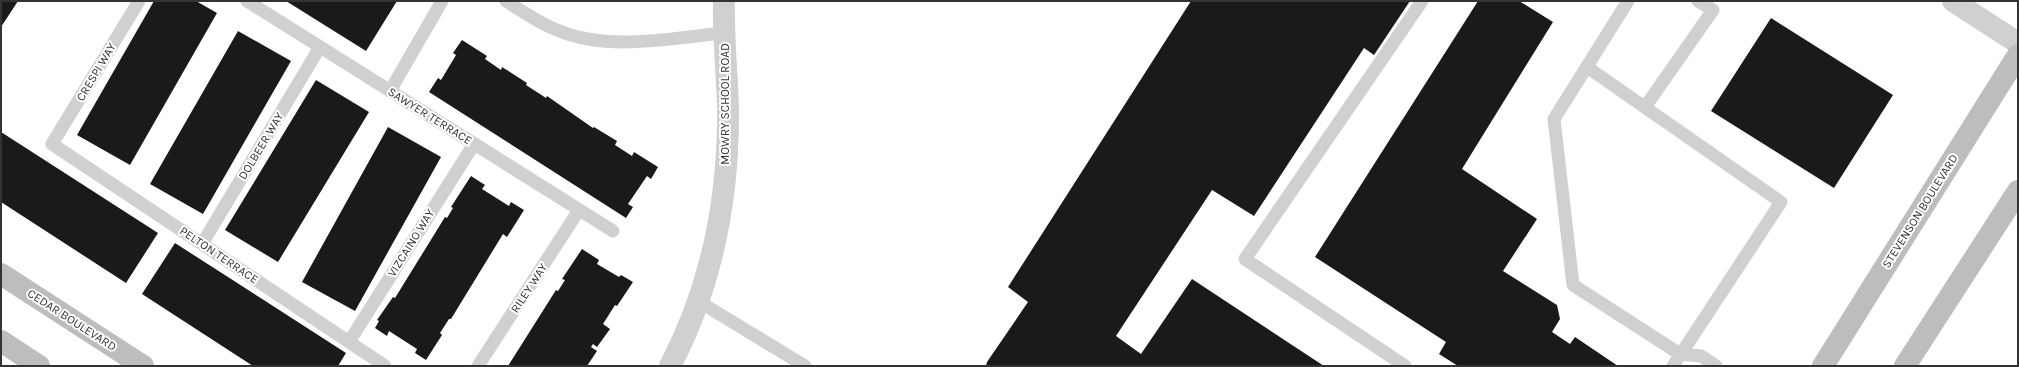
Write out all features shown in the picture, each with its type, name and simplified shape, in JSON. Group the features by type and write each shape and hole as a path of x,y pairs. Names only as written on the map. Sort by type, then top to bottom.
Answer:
{"main road":[{"name":"STEVENSON BOULEVARD","path":"1823,366 2018,55"},
{"path":"1905,366 2018,191"},
{"name":"CEDAR BOULEVARD","path":"1,274 143,366"},
{"path":"1,341 39,366"}],"street":[{"name":"MOWRY SCHOOL ROAD","path":"670,366 698,301 714,251 722,203 727,145 724,1"},
{"path":"1953,1 2018,44"}],"lane":[{"name":"CRESPI WAY","path":"52,144 139,1"},
{"name":"SAWYER TERRACE","path":"246,1 613,231"},
{"path":"390,91 442,1"},
{"path":"506,1 556,30 587,39 625,42 724,33"},
{"path":"1405,366 1245,260 1422,1"},
{"path":"1628,1 1554,119 1573,285 1680,354 1701,356 1716,366"},
{"path":"1645,107 1713,10 1698,1"},
{"name":"DOLBEER WAY","path":"202,244 320,47"},
{"path":"1587,67 1781,202 1673,366"},
{"name":"PELTON TERRACE","path":"52,144 385,366"},
{"name":"VIZCAINO WAY","path":"349,342 474,144"},
{"name":"RILEY WAY","path":"478,366 579,210"},
{"path":"698,301 805,366"}],"building":[{"path":"1,1 18,1 1,27"},
{"path":"154,1 196,1 217,13 130,165 77,135"},
{"path":"286,1 397,1 366,51"},
{"path":"1191,1 1410,1 1374,55 1364,48 1254,216 1212,190 1116,336 1141,354 1192,279 1324,366 986,366 987,362 1028,302 1008,287"},
{"path":"1478,1 1519,1 1553,22 1462,169 1537,219 1503,271 1557,305 1560,319 1552,332 1570,344 1575,337 1618,366 1458,366 1439,354 1446,342 1315,257"},
{"path":"1771,18 1893,95 1834,188 1711,111"},
{"path":"238,31 291,61 203,214 150,184"},
{"path":"462,40 487,56 485,59 501,70 502,67 527,83 526,85 546,98 547,96 593,128 594,127 617,141 615,145 632,156 634,152 658,167 651,179 647,176 628,204 633,207 626,218 429,92 438,78 441,80 456,55 453,53"},
{"path":"316,80 369,112 278,262 225,230"},
{"path":"388,127 441,157 355,311 302,282"},
{"path":"1,132 158,233 126,283 1,202"},
{"path":"471,176 485,185 482,189 509,206 511,202 524,210 507,237 503,234 451,319 449,319 440,333 442,335 426,360 415,353 417,349 389,331 387,336 375,328 379,321 377,320 393,297 395,298 445,217 447,218 453,208 451,207"},
{"path":"175,243 346,353 338,366 253,366 142,294"},
{"path":"582,249 599,260 597,264 619,277 621,275 633,282 617,306 615,305 603,324 610,329 597,347 593,344 591,347 597,351 587,366 508,366 556,290 558,291 565,280 562,279"}]}
